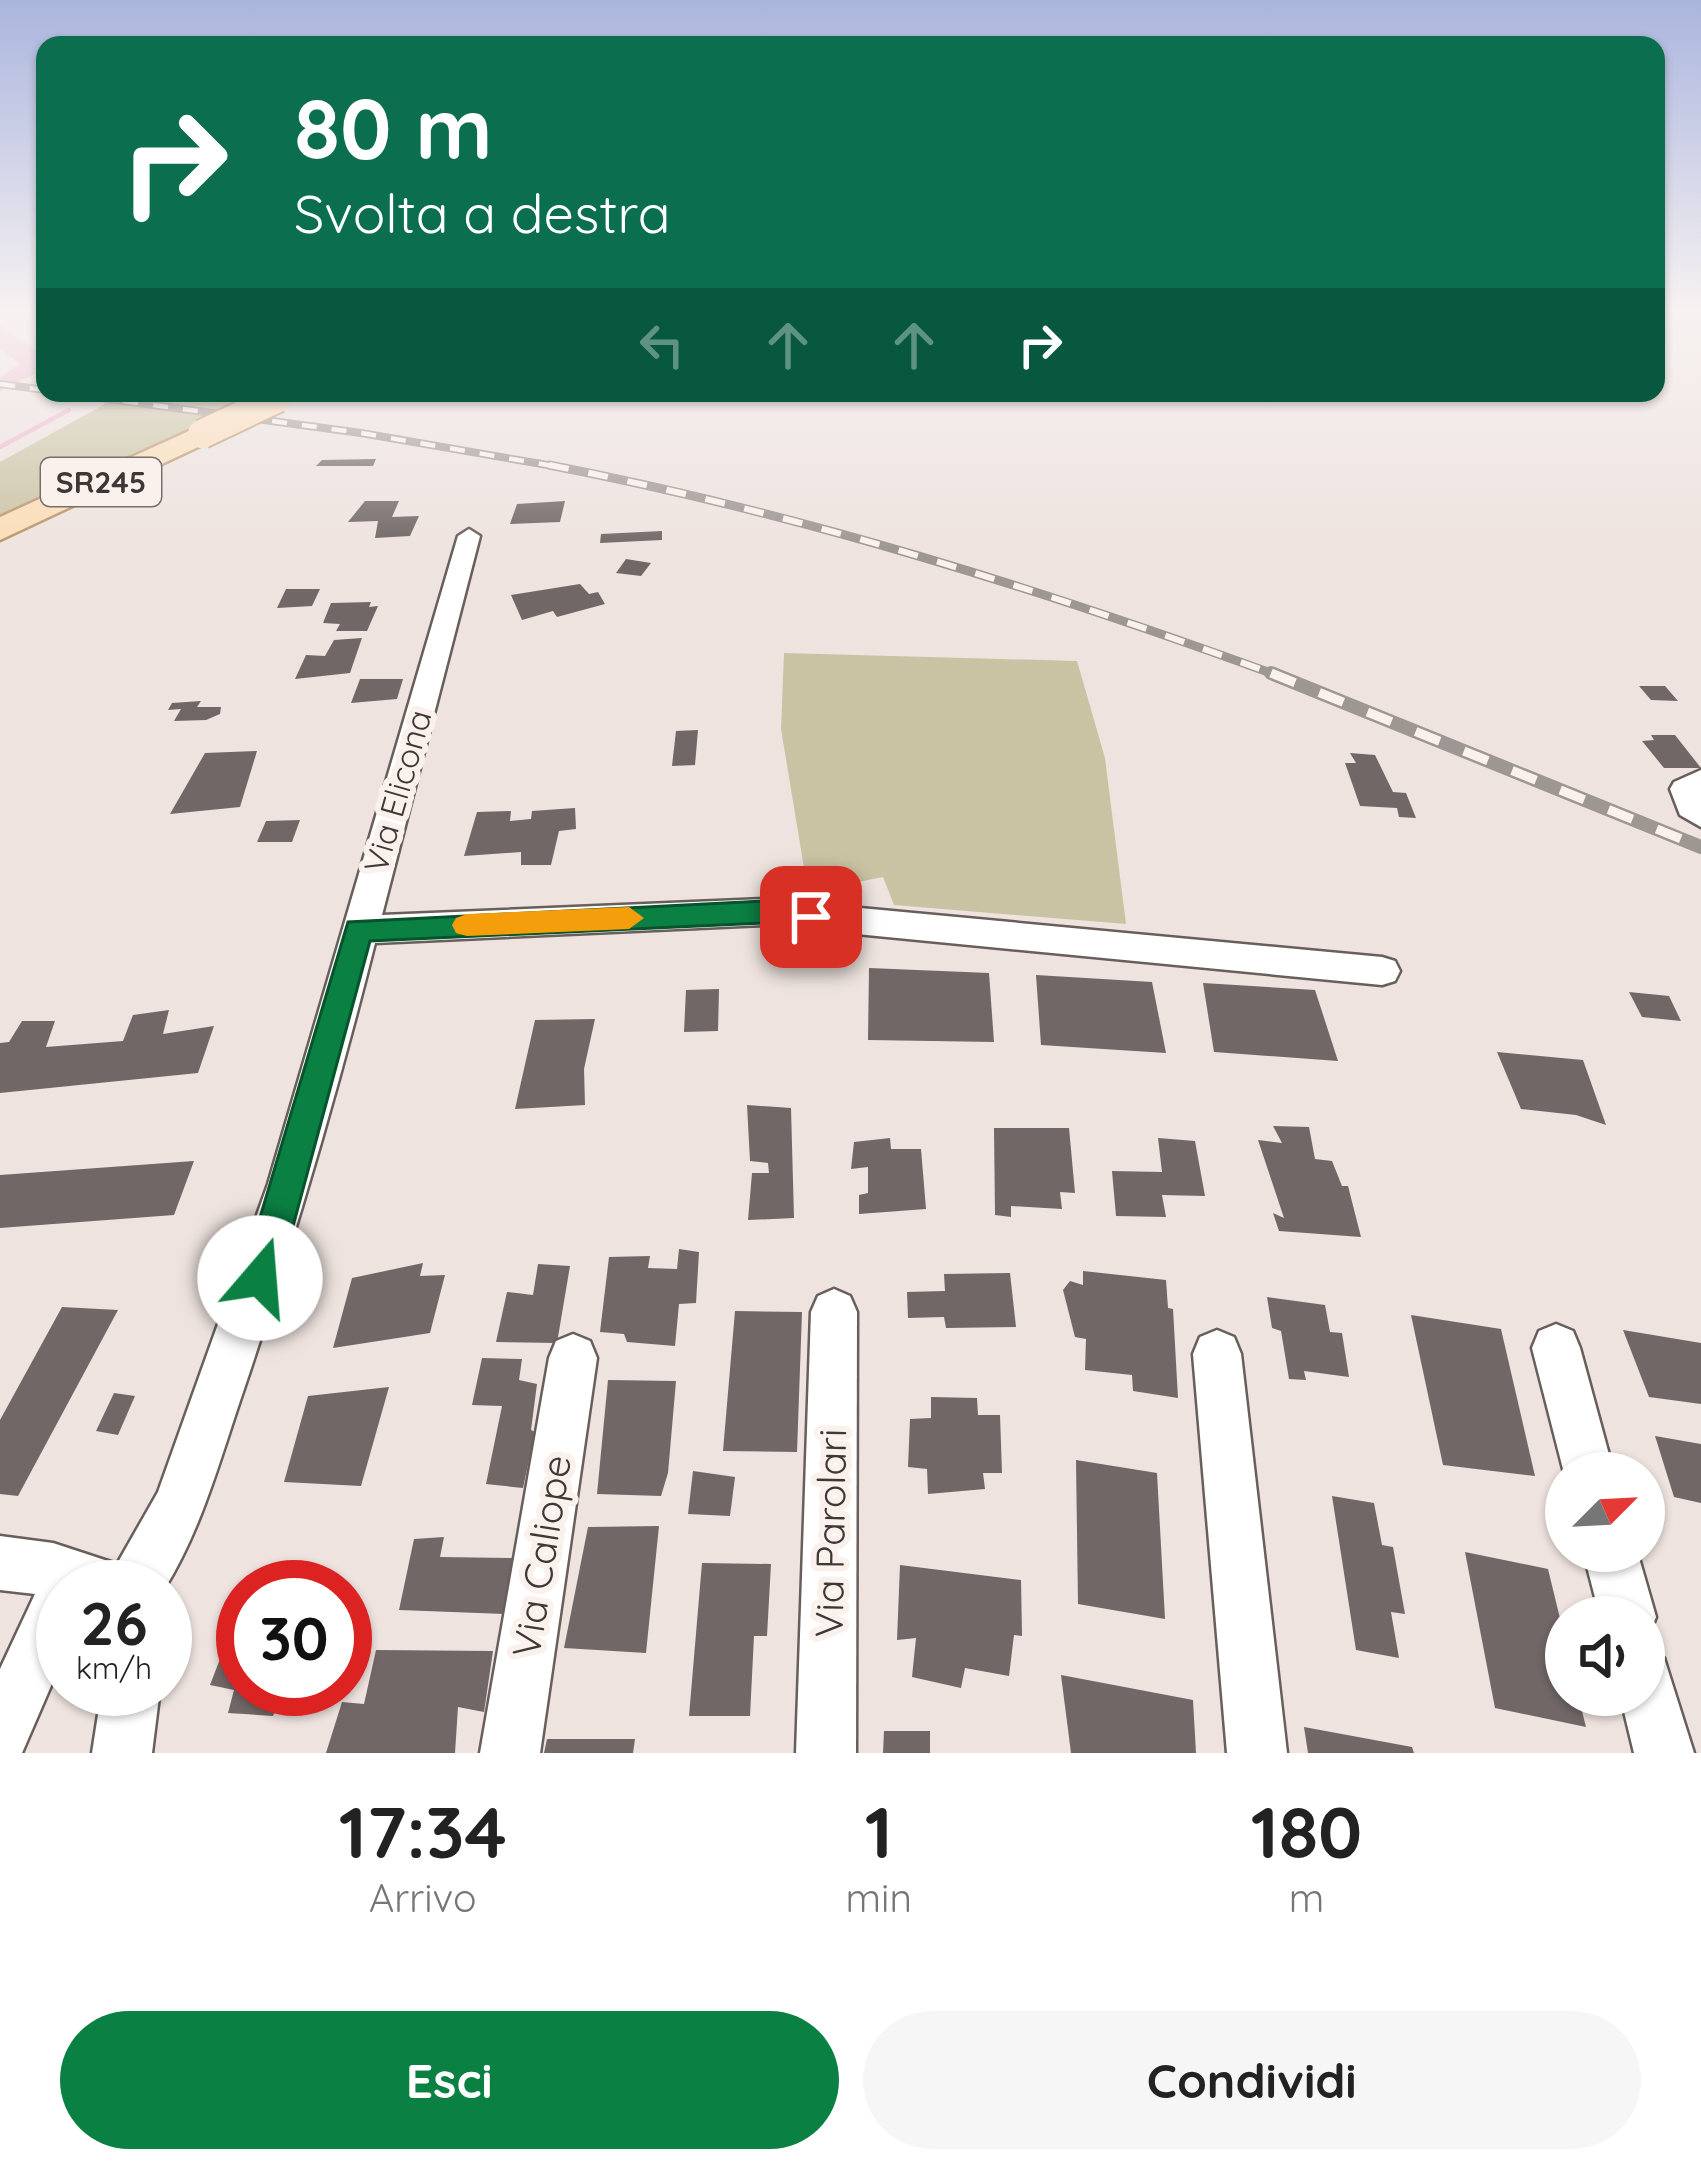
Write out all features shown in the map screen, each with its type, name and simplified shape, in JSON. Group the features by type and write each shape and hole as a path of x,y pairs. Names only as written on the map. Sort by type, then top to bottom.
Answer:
{"main road":[{"name":"SR245","path":"0,530 268,402"}],"street":[{"name":"Via Elicona","path":"151,1560 250,1310 281,1214 469,536"},
{"path":"1701,780 1685,789 1690,807 1701,816"},
{"path":"358,930 764,912 1382,971"},
{"name":"Via Parolari","path":"826,1753 833,1312"},
{"path":"1556,1348 1583,1452"},
{"path":"1217,1354 1257,1753"},
{"name":"Via Caliope","path":"509,1753 573,1358"},
{"path":"0,1563 36,1574"},
{"path":"0,1734 36,1666"},
{"path":"122,1753 127,1716"},
{"path":"1654,1716 1664,1753"}],"shaded area":[{"path":"109,402 252,402 0,522 0,462"},
{"path":"784,653 1077,661 1105,758 1126,924 894,905 883,877 808,892 781,729"}],"building":[{"path":"376,459 373,466 316,466 322,460"},
{"path":"365,501 399,501 392,517 419,516 410,536 375,538 378,521 348,522"},
{"path":"565,501 560,522 510,524 517,504"},
{"path":"662,531 662,540 600,543 601,534"},
{"path":"626,559 651,563 641,576 616,573"},
{"path":"580,584 589,594 598,592 605,604 557,617 553,611 522,620 511,595"},
{"path":"286,589 320,589 312,606 277,608"},
{"path":"371,602 369,607 378,606 367,631 336,631 340,624 323,623 331,603"},
{"path":"362,638 350,673 295,679 306,655 325,656 334,640"},
{"path":"360,679 403,679 397,699 351,703"},
{"path":"1639,686 1665,686 1678,701 1651,700"},
{"path":"201,701 197,707 221,707 220,714 206,720 174,721 181,709 168,710 172,703"},
{"path":"698,730 695,765 672,766 676,731"},
{"path":"1651,735 1675,735 1701,768 1664,768 1642,741 1654,740"},
{"path":"257,751 240,807 170,814 205,753"},
{"path":"1350,753 1375,755 1393,792 1406,793 1416,818 1399,817 1397,808 1360,806 1345,763 1356,763"},
{"path":"575,808 576,829 559,831 551,865 521,865 521,852 464,856 477,812 511,811 510,821 531,819 532,811"},
{"path":"300,820 292,842 257,842 266,821"},
{"path":"869,968 989,973 994,1042 868,1040"},
{"path":"1036,975 1152,982 1166,1053 1041,1045"},
{"path":"1203,983 1315,990 1338,1061 1214,1052"},
{"path":"719,989 718,1031 684,1032 686,990"},
{"path":"1629,992 1669,996 1681,1021 1642,1017"},
{"path":"169,1010 163,1034 214,1026 198,1073 0,1093 0,1043 9,1042 22,1021 55,1021 46,1047 123,1041 133,1015"},
{"path":"595,1019 584,1069 585,1105 515,1109 535,1020"},
{"path":"1497,1052 1583,1060 1606,1125 1576,1115 1521,1109"},
{"path":"747,1105 791,1108 794,1218 748,1220 752,1173 769,1173 768,1163 750,1161"},
{"path":"1273,1126 1309,1127 1315,1159 1332,1161 1342,1186 1348,1186 1361,1237 1279,1231 1273,1213 1284,1218 1258,1140 1282,1143"},
{"path":"994,1128 1069,1128 1075,1193 1060,1192 1062,1209 1011,1206 1011,1217 995,1215"},
{"path":"890,1138 891,1149 921,1149 926,1209 859,1214 859,1195 868,1193 868,1167 851,1169 854,1142"},
{"path":"1158,1138 1195,1141 1205,1196 1162,1195 1166,1217 1116,1216 1112,1171 1162,1172"},
{"path":"194,1161 174,1215 0,1228 0,1175"},
{"path":"679,1249 699,1252 696,1303 679,1304 675,1346 627,1342 624,1334 600,1332 609,1257 650,1256 648,1268 677,1269"},
{"path":"423,1263 420,1276 445,1275 430,1333 333,1348 352,1278"},
{"path":"538,1264 570,1266 557,1343 496,1342 507,1292 533,1295"},
{"path":"1083,1271 1166,1280 1168,1308 1173,1309 1178,1398 1133,1391 1132,1375 1085,1370 1086,1339 1075,1337 1063,1290 1070,1281 1083,1285"},
{"path":"1010,1273 1016,1327 946,1328 944,1317 908,1318 907,1292 945,1291 944,1274"},
{"path":"1267,1297 1325,1305 1330,1332 1342,1333 1349,1377 1304,1371 1306,1380 1289,1379 1281,1331 1272,1328"},
{"path":"62,1307 118,1310 18,1496 0,1494 0,1420"},
{"path":"735,1311 802,1312 797,1452 723,1451"},
{"path":"1411,1315 1501,1329 1535,1476 1443,1465"},
{"path":"1623,1330 1701,1343 1701,1404 1649,1397"},
{"path":"482,1358 522,1359 519,1380 537,1384 531,1430 535,1432 523,1488 486,1484 502,1406 472,1405"},
{"path":"608,1380 676,1381 668,1473 661,1496 597,1494"},
{"path":"389,1387 361,1486 284,1482 308,1396"},
{"path":"114,1393 135,1396 118,1435 96,1431"},
{"path":"931,1397 977,1398 978,1415 1000,1415 1002,1473 983,1473 985,1489 928,1494 927,1469 908,1467 910,1419 931,1418"},
{"path":"1655,1436 1701,1444 1701,1503 1674,1497 1665,1452 1660,1452"},
{"path":"1076,1460 1157,1473 1165,1619 1078,1604"},
{"path":"693,1471 735,1477 730,1516 688,1514"},
{"path":"1332,1496 1374,1503 1382,1545 1393,1547 1405,1614 1391,1612 1399,1658 1356,1650"},
{"path":"659,1526 646,1653 564,1648 588,1527"},
{"path":"444,1537 440,1557 513,1558 505,1614 399,1610 414,1539"},
{"path":"1465,1552 1549,1572 1555,1596 1545,1596 1545,1716 1583,1716 1586,1727 1495,1708"},
{"path":"702,1563 771,1564 767,1636 754,1636 750,1716 689,1716"},
{"path":"900,1565 1021,1580 1022,1636 1014,1635 1009,1676 965,1668 961,1688 912,1677 916,1638 897,1640"},
{"path":"376,1650 493,1651 484,1712 458,1707 455,1753 326,1753 338,1716 372,1716"},
{"path":"1061,1675 1193,1700 1196,1753 1071,1753"},
{"path":"1304,1727 1412,1747 1414,1753 1308,1753"},
{"path":"884,1731 930,1731 930,1753 883,1753"},
{"path":"547,1739 635,1739 633,1753 544,1753"}],"waterway":[{"path":"0,447 69,410"}],"railway":[{"path":"131,402 361,433 557,467"},
{"path":"549,465 557,467"},
{"path":"557,467 565,468"},
{"path":"557,467 735,506 918,556 1274,674"},
{"path":"1274,674 1279,676"},
{"path":"1274,674 1701,847"}],"slow traffic":[{"path":"467,925 629,918"}],"route":[{"path":"260,1278 358,930 764,912 811,917"}]}
